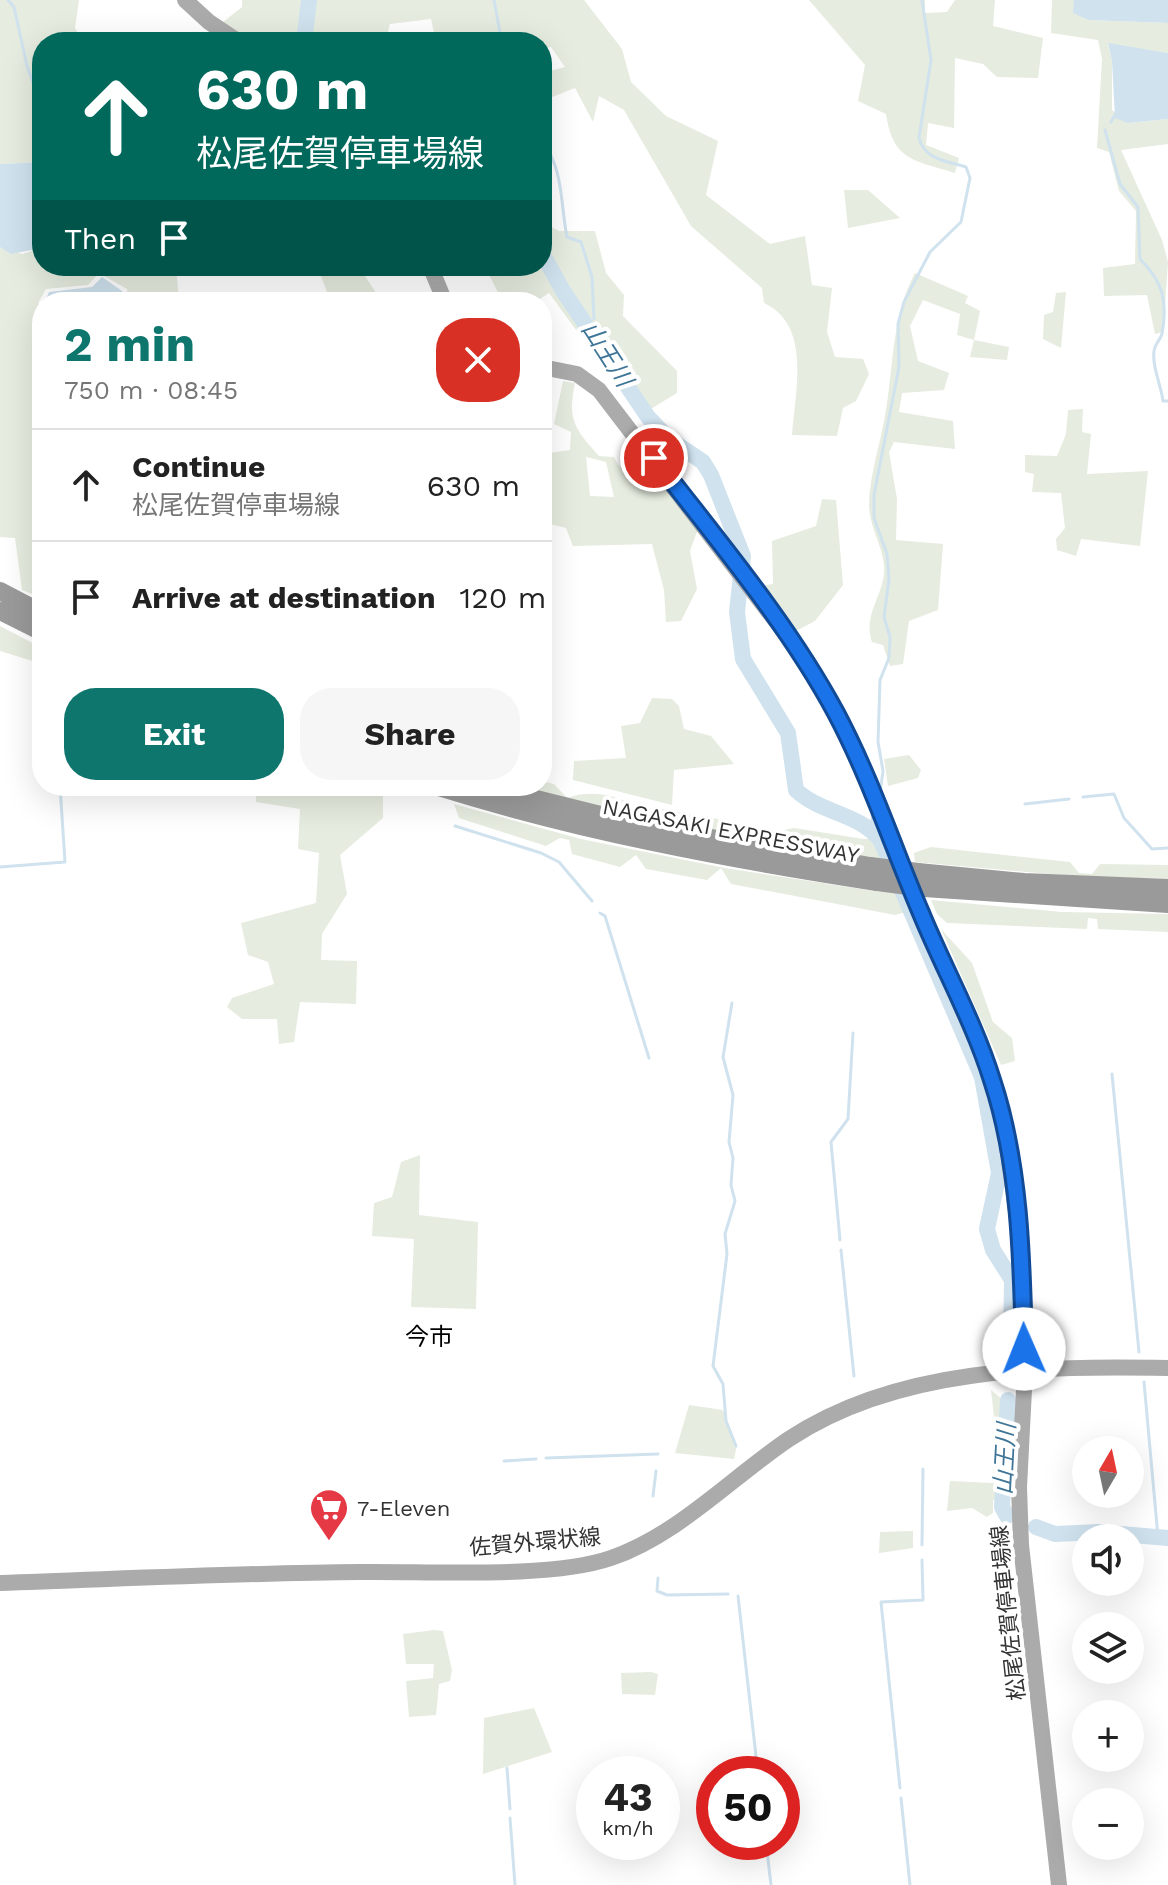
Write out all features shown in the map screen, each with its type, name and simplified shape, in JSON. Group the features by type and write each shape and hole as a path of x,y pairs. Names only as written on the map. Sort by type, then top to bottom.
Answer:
{"highway":[{"path":"0,591 32,608"},
{"path":"0,611 32,627"},
{"name":"NAGASAKI EXPRESSWAY","path":"498,796 874,874 1168,904"},
{"name":"NAGASAKI EXPRESSWAY","path":"921,880 1168,888"}],"main road":[{"path":"185,0 224,32"},
{"name":"松尾佐賀停車場線","path":"552,369 577,374 599,390 794,645 836,714 895,843 920,911 985,1057 1004,1124 1019,1233 1025,1370 1019,1487 1021,1545 1059,1885"},
{"name":"佐賀外環状線","path":"0,1583 496,1570 584,1564 610,1558 642,1544 791,1438 835,1414 902,1391 953,1379 1025,1370 1168,1368"}],"shaded area":[{"path":"0,0 79,0 75,28 77,32 32,32 32,162 0,164"},
{"path":"242,0 584,0 622,49 631,82 666,116 718,141 706,195 770,244 805,236 812,285 832,288 827,332 835,357 863,359 869,374 856,401 843,408 837,436 792,435 797,361 789,327 779,313 764,303 762,288 691,226 624,110 599,96 593,122 575,88 552,97 552,70 565,67 552,48 552,32 434,32 431,19 390,24 388,32 236,32 223,22 242,7"},
{"path":"809,0 925,0 925,13 947,12 955,0 995,0 993,26 1043,38 1038,78 997,77 983,64 955,58 954,128 928,123 926,145 959,158 955,173 928,165 900,150 889,129 886,114 858,101 865,65"},
{"path":"1052,0 1074,0 1074,13 1088,20 1168,23 1168,53 1108,44 1112,61 1112,110 1128,123 1168,119 1168,144 1121,150 1162,240 1168,262 1163,332 1155,334 1147,295 1104,296 1103,268 1135,264 1136,211 1119,191 1109,152 1097,148 1102,59 1098,40 1051,33"},
{"path":"844,190 868,190 900,218 848,228"},
{"path":"552,227 559,231 595,231 606,273 624,295 623,316 677,371 677,393 649,410 552,260"},
{"path":"0,247 22,254 32,251 32,276 96,276 88,285 32,292 32,594 22,590 15,538 0,537"},
{"path":"915,273 968,296 965,303 980,311 974,340 957,335 960,314 923,300 910,326 918,361 949,373 944,390 902,393 899,412 953,421 955,449 894,442 889,452 897,499 896,540 943,544 938,610 909,621 903,664 890,666 883,645 872,642 870,631 884,565 870,514 869,495 885,416 897,325"},
{"path":"104,276 177,276 178,292 127,292"},
{"path":"321,276 365,276 375,292 327,292"},
{"path":"490,276 549,276 585,329 579,334 552,297 552,292 498,292"},
{"path":"1066,292 1061,348 1043,339 1044,315 1053,312 1056,293"},
{"path":"974,340 1009,347 1007,360 970,357"},
{"path":"563,381 575,383 572,406 575,423 599,456 614,457 623,471 636,481 666,490 698,529 690,551 697,589 681,621 666,622 664,590 652,544 573,546 566,528 552,524 552,453 570,450 571,432 554,424","holes":["586,457 606,462 614,497 590,496"]},
{"path":"1083,409 1082,432 1091,434 1087,474 1148,471 1140,546 1081,539 1076,556 1057,550 1056,539 1065,528 1061,493 1032,492 1034,474 1025,472 1025,455 1057,456 1066,434 1068,410"},
{"path":"822,499 836,500 843,585 815,621 794,632 760,586 773,584 772,541 816,526"},
{"path":"0,626 32,643 32,661 0,651"},
{"path":"652,698 672,699 679,706 684,729 711,736 734,764 674,770 672,805 573,780 574,761 626,758 621,726 640,723"},
{"path":"909,755 921,770 918,778 888,786 884,759"},
{"path":"552,784 567,798 598,794 630,803 647,815 658,808 718,819 727,832 744,824 779,831 794,828 875,838 906,912 895,915 731,884 721,868 707,880 646,869 636,855 620,867 572,854 569,840 560,838 546,846 459,818 454,804 581,839 725,868 881,892 869,858 647,818 552,795"},
{"path":"256,796 383,796 383,818 340,855 347,894 322,934 321,960 357,961 356,1004 300,1002 294,1042 279,1044 277,1019 242,1019 227,1007 232,998 274,984 268,962 248,955 241,923 316,903 319,853 298,849 300,809 256,802"},
{"path":"931,847 1070,862 1079,873 1092,874 1100,864 1168,865 1168,879 1073,876 915,862 914,853"},
{"path":"931,900 1062,912 1168,914 1168,932 1098,929 1097,919 1088,918 1087,929 947,923 937,914"},
{"path":"941,929 972,963 993,1022 1012,1038 1015,1061 1001,1065"},
{"path":"420,1155 419,1215 478,1222 476,1309 411,1307 414,1239 372,1236 374,1203 392,1197 401,1162"},
{"path":"991,1390 1002,1399 999,1498 993,1500 993,1513 987,1517 972,1508 947,1511 950,1481 992,1483 997,1444"},
{"path":"689,1405 723,1410 737,1445 734,1459 675,1453"},
{"path":"913,1531 913,1548 879,1553 880,1532"},
{"path":"443,1631 452,1670 450,1681 439,1684 436,1715 409,1717 406,1681 433,1678 434,1664 406,1664 403,1634"},
{"path":"621,1673 658,1674 655,1695 622,1694"},
{"path":"534,1708 552,1752 483,1774 484,1718"}],"water":[{"path":"1074,0 1168,0 1168,23 1088,20 1073,13"},
{"path":"1108,43 1168,53 1168,119 1128,123 1115,118"},
{"path":"32,162 32,250 11,254 0,247 0,164"},
{"path":"102,277 122,292 49,292 92,287"}],"waterway":[{"path":"8,0 14,7 32,80"},
{"name":"山王川","path":"305,32 309,0"},
{"path":"494,0 500,32"},
{"path":"880,793 883,771 878,742 880,680 889,658 890,637 884,617 889,579 887,554 874,518 874,495 899,367 898,324 904,302 930,252 961,222 970,178 966,167 931,155 919,138 931,60 922,0"},
{"path":"1111,122 1116,113"},
{"path":"1105,130 1120,184 1138,207 1140,259 1154,276 1162,293 1164,322 1154,357 1163,401 1168,401"},
{"path":"552,159 558,175 567,237 581,242 592,277 594,319"},
{"name":"山王川","path":"552,271 648,417 669,439 703,462 711,475 743,556 737,612 743,659 788,733 796,790 817,804 862,825 881,841 982,1077 999,1173 987,1229 993,1250 1012,1280 1011,1342"},
{"path":"1083,797 1114,794 1124,818 1152,849 1168,848"},
{"path":"0,867 65,862 61,796"},
{"path":"1025,804 1069,799"},
{"path":"871,827 873,815"},
{"path":"455,826 541,853 559,862 592,901"},
{"path":"600,913 605,916 649,1058"},
{"path":"732,1003 723,1057 733,1095 729,1142 735,1201 725,1234 727,1254 713,1366 723,1384 726,1421 736,1446"},
{"path":"840,1240 831,1142 848,1119 853,1033"},
{"path":"1112,1074 1139,1352"},
{"path":"841,1250 854,1376"},
{"path":"1144,1382 1158,1537"},
{"name":"山王川","path":"1007,1516 1002,1507 1008,1400"},
{"path":"546,1458 658,1454"},
{"path":"504,1461 536,1459"},
{"path":"922,1545 923,1469"},
{"path":"653,1496 656,1471"},
{"name":"山王川","path":"1036,1527 1055,1534 1098,1532 1168,1538"},
{"path":"900,1788 881,1602 923,1600 922,1560"},
{"path":"658,1578 657,1591 667,1595 728,1594"},
{"path":"738,1596 756,1756"},
{"path":"507,1768 510,1809"},
{"path":"901,1798 910,1885"},
{"path":"510,1818 515,1885"},
{"path":"768,1860 771,1885"}],"place":[{"name":"7-Eleven","path":"329,1542"}],"district":[{"name":"今市","path":"429,1337"}],"route":[{"path":"654,458 794,645 836,714 895,843 920,911 985,1057 1004,1124 1013,1185 1019,1233 1024,1349"}]}
